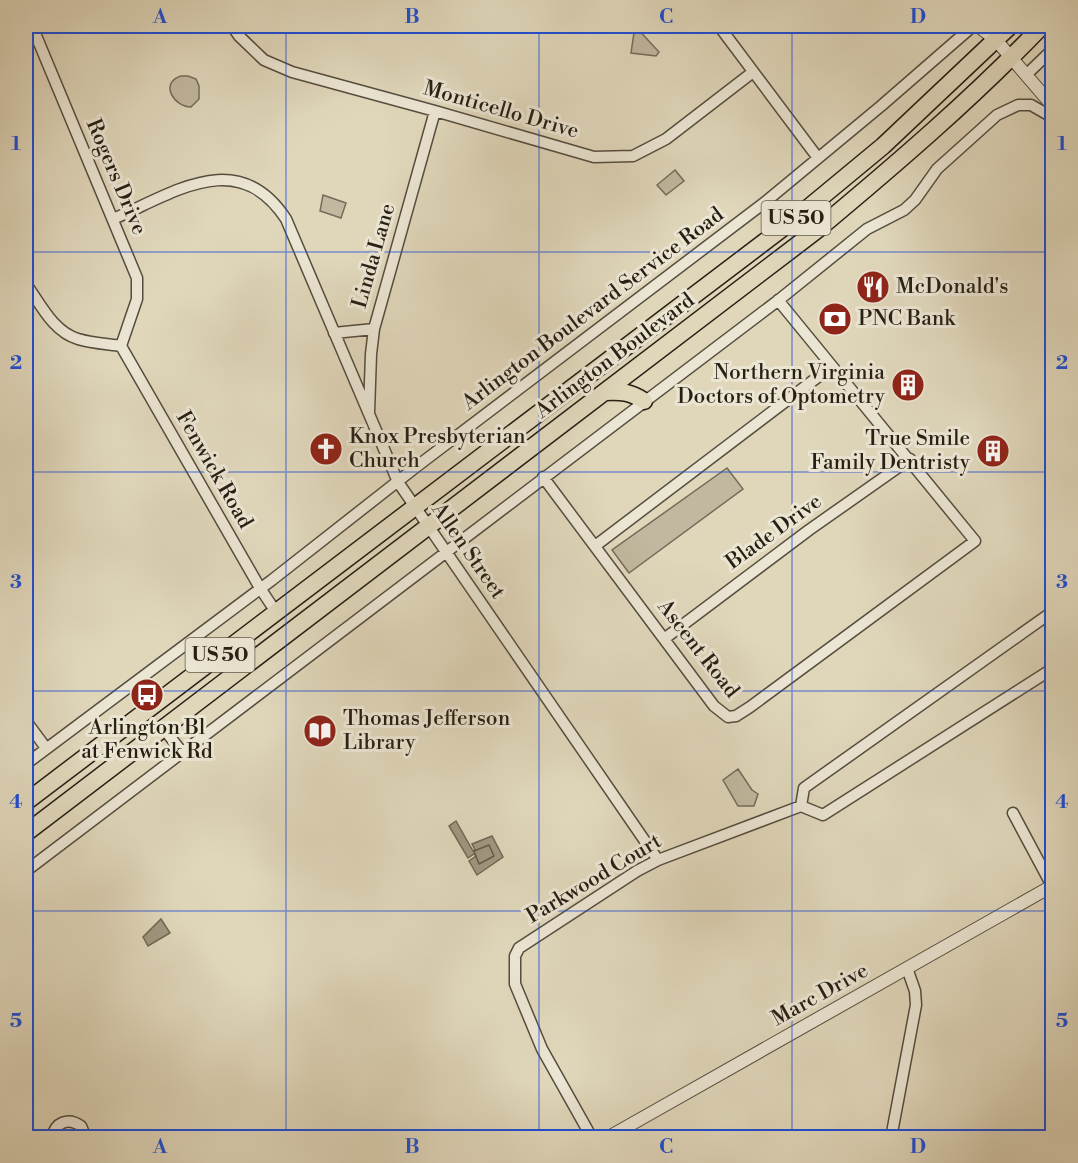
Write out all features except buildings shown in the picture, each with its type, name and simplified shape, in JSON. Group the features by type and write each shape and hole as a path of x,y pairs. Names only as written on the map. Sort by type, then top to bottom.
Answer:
{"highway":[{"name":"Arlington Boulevard","path":"26,802 796,218 883,146 994,33 1010,26"},
{"name":"Arlington Boulevard","path":"26,832 817,230 913,149 1042,26"},
{"path":"644,363 640,384 644,401"},
{"path":"605,392 621,391 634,394 644,401"}],"street":[{"name":"Rogers Drive","path":"32,26 137,278 137,299 121,345"},
{"name":"Monticello Drive","path":"232,26 238,36 264,60 292,72 594,157 633,156 666,140 753,72"},
{"path":"719,26 818,158"},
{"name":"Arlington Boulevard Service Road","path":"27,760 260,588 731,229 973,26"},
{"path":"978,26 994,33 1011,58 1052,106"},
{"path":"1026,75 1053,50"},
{"path":"1053,58 1051,64 1053,84"},
{"path":"26,871 778,300 867,229 904,210 915,200 937,169 997,115 1018,105 1031,105 1053,117"},
{"name":"Linda Lane","path":"369,415 370,354 374,329 435,111"},
{"name":"Allen Street","path":"113,219 206,180 233,180 246,184 260,191 278,206 286,219 398,482 658,860"},
{"path":"26,284 55,324 68,335 84,340 121,345"},
{"path":"778,300 831,367 910,459"},
{"path":"334,333 374,329"},
{"name":"Fenwick Road","path":"121,345 276,612"},
{"path":"595,546 831,367"},
{"name":"Ascent Road","path":"543,477 720,712 728,717 736,716 975,542 910,459"},
{"name":"Blade Drive","path":"664,639 809,530 910,459"},
{"path":"1053,612 804,788 801,806 823,815 1053,669"},
{"path":"26,721 46,748"},
{"path":"163,728 182,752"},
{"name":"Parkwood Court","path":"592,1137 542,1049 515,984 515,956 519,948 637,871 658,860 801,806"},
{"path":"1013,813 1052,886"},
{"name":"Marc Drive","path":"607,1137 1052,886"},
{"path":"891,1137 916,1005 915,991 908,968"},
{"path":"52,1137 52,1132 60,1123 71,1121 81,1126 86,1137"}],"shaded area":[{"path":"635,26 659,52 656,56 631,53"},
{"path":"181,76 196,79 199,86 199,99 191,107 179,103 171,94 171,84 174,79"},
{"path":"675,170 684,181 666,195 657,185"},
{"path":"323,195 346,203 341,218 320,211"},
{"path":"727,468 743,489 629,573 612,550"},
{"path":"738,769 752,790 758,794 754,806 738,806 723,780"}],"water":[{"path":"456,821 473,851 475,850 472,844 492,836 503,857 477,875 469,861 476,856 474,854 468,858 449,826"},
{"path":"161,919 170,933 148,946 143,937"}],"place":[{"name":"McDonald's","path":"873,287"},
{"name":"PNC Bank","path":"835,319"},
{"name":"Northern Virginia Doctors of Optometry","path":"908,385"},
{"name":"Knox Presbyterian Church","path":"326,449"},
{"name":"True Smile Family Dentristy","path":"993,451"},
{"name":"Arlington Bl at Fenwick Rd","path":"147,695"},
{"name":"Thomas Jefferson Library","path":"320,731"}]}
